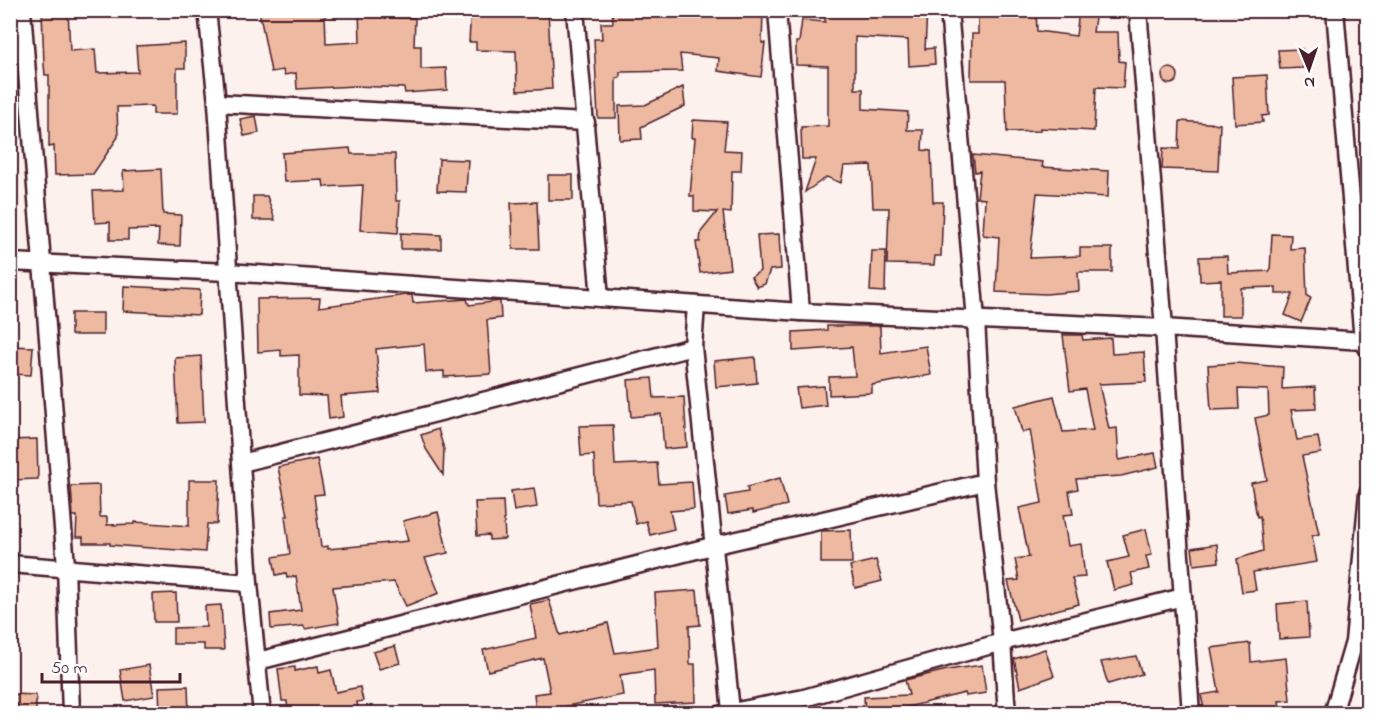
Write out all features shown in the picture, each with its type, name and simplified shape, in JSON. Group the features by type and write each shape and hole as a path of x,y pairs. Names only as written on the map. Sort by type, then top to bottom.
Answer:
{"street":[{"path":"22,10 66,566 71,714"},
{"path":"207,10 217,103 249,583 262,714"},
{"path":"575,10 600,298"},
{"path":"777,10 801,312"},
{"path":"949,10 976,320 984,482 1002,642 1006,714"},
{"path":"1138,10 1164,328 1191,714"},
{"path":"10,262 228,272 801,312 1164,328 1365,345 1335,10"},
{"path":"217,103 586,122"},
{"path":"696,305 693,347 726,712 805,706 1002,642 1183,597"},
{"path":"242,463 693,347"},
{"path":"258,661 712,546 984,482"},
{"path":"1333,714 1354,642 1368,493"},
{"path":"10,564 66,566 249,583"}],"building":[{"path":"68,10 70,51 95,49 97,73 138,72 136,46 185,43 185,68 177,68 177,114 153,114 153,106 117,107 118,137 93,174 55,175 54,146 49,147 49,75 45,75 42,12"},
{"path":"259,10 325,13 326,44 360,42 359,10 373,10 373,17 415,18 414,46 421,46 421,69 446,68 447,90 405,93 404,88 355,86 297,89 296,73 284,75 283,70 271,72"},
{"path":"471,10 548,10 552,89 517,91 516,51 476,50 476,42 469,42"},
{"path":"612,10 763,10 762,43 765,43 761,77 718,71 719,58 680,54 682,71 620,72 620,77 616,78 616,118 598,118 594,39 602,39 601,23 613,23"},
{"path":"825,10 927,10 925,49 934,48 935,64 909,66 908,40 855,37 855,89 863,89 863,109 908,112 907,130 923,130 922,150 931,151 933,202 943,202 941,256 935,256 934,265 887,264 889,208 873,208 871,165 844,166 841,183 827,177 805,192 816,159 802,159 801,127 828,126 828,66 796,65 796,42 799,42 802,20 825,22"},
{"path":"978,10 1036,10 1037,31 1076,36 1079,10 1096,10 1093,32 1118,32 1119,61 1125,62 1123,88 1096,87 1094,131 1040,128 1040,131 1007,132 1005,80 971,80 972,34 978,34"},
{"path":"1302,49 1303,68 1280,69 1278,50"},
{"path":"1170,68 1176,70 1178,76 1176,82 1170,84 1164,82 1162,76 1164,70"},
{"path":"1267,75 1269,115 1262,116 1263,122 1235,124 1232,77"},
{"path":"683,87 685,106 641,127 642,139 620,140 619,106 645,105"},
{"path":"256,116 259,133 244,136 240,119"},
{"path":"693,120 727,122 724,150 742,151 741,171 732,171 731,213 723,212 730,269 700,273 696,242 700,242 701,232 717,212 694,211 694,196 690,196 695,138 692,138"},
{"path":"1180,121 1220,124 1218,171 1162,169 1163,148 1179,149"},
{"path":"350,148 351,154 395,154 396,201 400,201 398,233 360,230 363,185 324,187 323,180 284,182 282,153"},
{"path":"973,155 1043,162 1042,167 1109,171 1108,197 1037,193 1030,258 1080,256 1080,248 1112,248 1112,272 1078,272 1079,291 1046,294 996,292 999,237 983,235 985,199 977,198 980,171 975,172"},
{"path":"439,159 468,160 466,192 437,191"},
{"path":"161,169 163,214 181,215 180,246 158,245 159,229 128,230 128,240 110,240 110,222 95,223 93,191 124,190 123,171"},
{"path":"548,175 573,175 573,200 548,200"},
{"path":"253,196 267,196 275,220 253,220"},
{"path":"537,202 539,249 513,249 511,203"},
{"path":"401,233 441,235 441,249 401,249"},
{"path":"779,234 781,269 770,270 765,284 757,287 751,277 760,271 757,235"},
{"path":"1272,234 1291,235 1290,249 1305,248 1307,296 1311,298 1301,322 1285,315 1293,294 1276,294 1276,287 1241,288 1241,316 1221,316 1221,280 1200,281 1199,257 1227,256 1228,273 1270,271"},
{"path":"872,251 886,251 885,292 870,291"},
{"path":"124,286 200,290 199,315 123,311"},
{"path":"412,295 413,303 467,299 469,305 500,301 501,318 487,320 491,374 444,377 444,371 426,372 424,344 376,349 380,393 341,396 343,417 329,419 327,396 299,395 299,355 281,356 281,350 258,352 257,299 320,298 319,307"},
{"path":"71,313 103,313 103,335 71,335"},
{"path":"827,326 880,326 881,353 926,346 931,375 872,385 872,393 829,395 829,377 855,376 852,347 793,351 793,332 827,330"},
{"path":"1063,335 1082,335 1083,340 1111,338 1112,354 1144,352 1146,382 1099,384 1109,429 1117,428 1119,460 1155,453 1158,467 1121,476 1076,479 1078,489 1069,491 1073,514 1063,515 1068,546 1081,544 1085,577 1072,578 1079,604 1018,620 1008,581 1019,580 1015,559 1029,557 1019,508 1042,503 1030,430 1022,432 1015,406 1054,396 1063,432 1093,430 1085,389 1070,391"},
{"path":"10,346 33,347 31,375 10,374"},
{"path":"201,356 204,422 178,423 175,358"},
{"path":"755,357 757,383 716,387 714,361"},
{"path":"1236,363 1283,367 1282,389 1315,387 1316,409 1291,410 1297,440 1318,437 1321,453 1302,456 1319,534 1312,536 1317,562 1253,572 1256,590 1242,592 1237,559 1263,551 1260,516 1257,517 1251,483 1267,480 1255,418 1269,415 1268,390 1238,389 1239,409 1211,410 1208,365"},
{"path":"652,378 654,398 684,397 687,447 664,449 661,414 631,417 628,380"},
{"path":"824,386 826,405 799,408 796,388"},
{"path":"613,425 615,465 657,463 659,484 692,482 694,509 670,511 674,529 650,535 646,521 636,524 631,501 596,503 594,455 581,456 579,426"},
{"path":"438,429 444,449 443,475 426,449 421,435"},
{"path":"37,439 38,479 10,480 10,440"},
{"path":"317,459 324,494 314,495 321,547 328,546 328,549 408,541 403,521 438,512 448,553 425,558 439,593 406,606 394,582 333,587 339,623 305,629 304,626 271,629 270,614 301,610 296,576 287,578 286,573 276,575 273,557 290,554 285,516 288,516 278,467"},
{"path":"780,478 787,505 753,513 753,510 728,514 725,496 748,492 747,487"},
{"path":"189,480 219,480 217,524 207,524 205,552 110,545 110,543 83,543 83,537 76,537 77,516 73,516 71,486 99,485 100,517 107,517 107,525 135,524 135,522 189,526"},
{"path":"534,488 537,507 514,511 511,491"},
{"path":"503,501 505,539 489,540 489,535 477,536 475,502"},
{"path":"1146,529 1152,555 1146,556 1149,569 1131,573 1134,585 1114,590 1107,562 1129,557 1123,535"},
{"path":"851,530 852,563 821,563 821,531"},
{"path":"1217,544 1219,562 1194,565 1192,548"},
{"path":"876,560 882,581 855,588 850,566"},
{"path":"697,590 700,625 689,626 690,664 695,664 696,702 655,704 654,670 620,675 623,695 536,712 534,694 550,692 543,658 488,671 483,650 536,638 530,604 549,600 560,635 608,623 615,653 658,647 655,593"},
{"path":"176,593 177,622 154,622 153,594"},
{"path":"1307,601 1309,637 1279,639 1277,604"},
{"path":"221,605 224,650 204,650 204,644 173,644 173,628 206,627 205,606"},
{"path":"1250,643 1251,662 1286,658 1290,700 1279,701 1281,714 1212,714 1211,708 1204,709 1201,695 1219,692 1211,648"},
{"path":"395,646 400,663 379,669 373,652"},
{"path":"1045,649 1054,676 1020,688 1014,659"},
{"path":"1136,656 1142,674 1108,684 1101,662"},
{"path":"149,665 154,696 125,701 120,670"},
{"path":"982,665 986,693 966,696 965,693 899,709 900,714 865,714 864,697 909,695 905,680"},
{"path":"318,666 319,673 331,670 336,692 360,687 363,701 357,702 359,714 288,714 287,701 282,701 278,669 295,667 295,671"},
{"path":"188,686 189,714 160,714 159,687"},
{"path":"10,694 36,695 36,714 10,714"}]}
